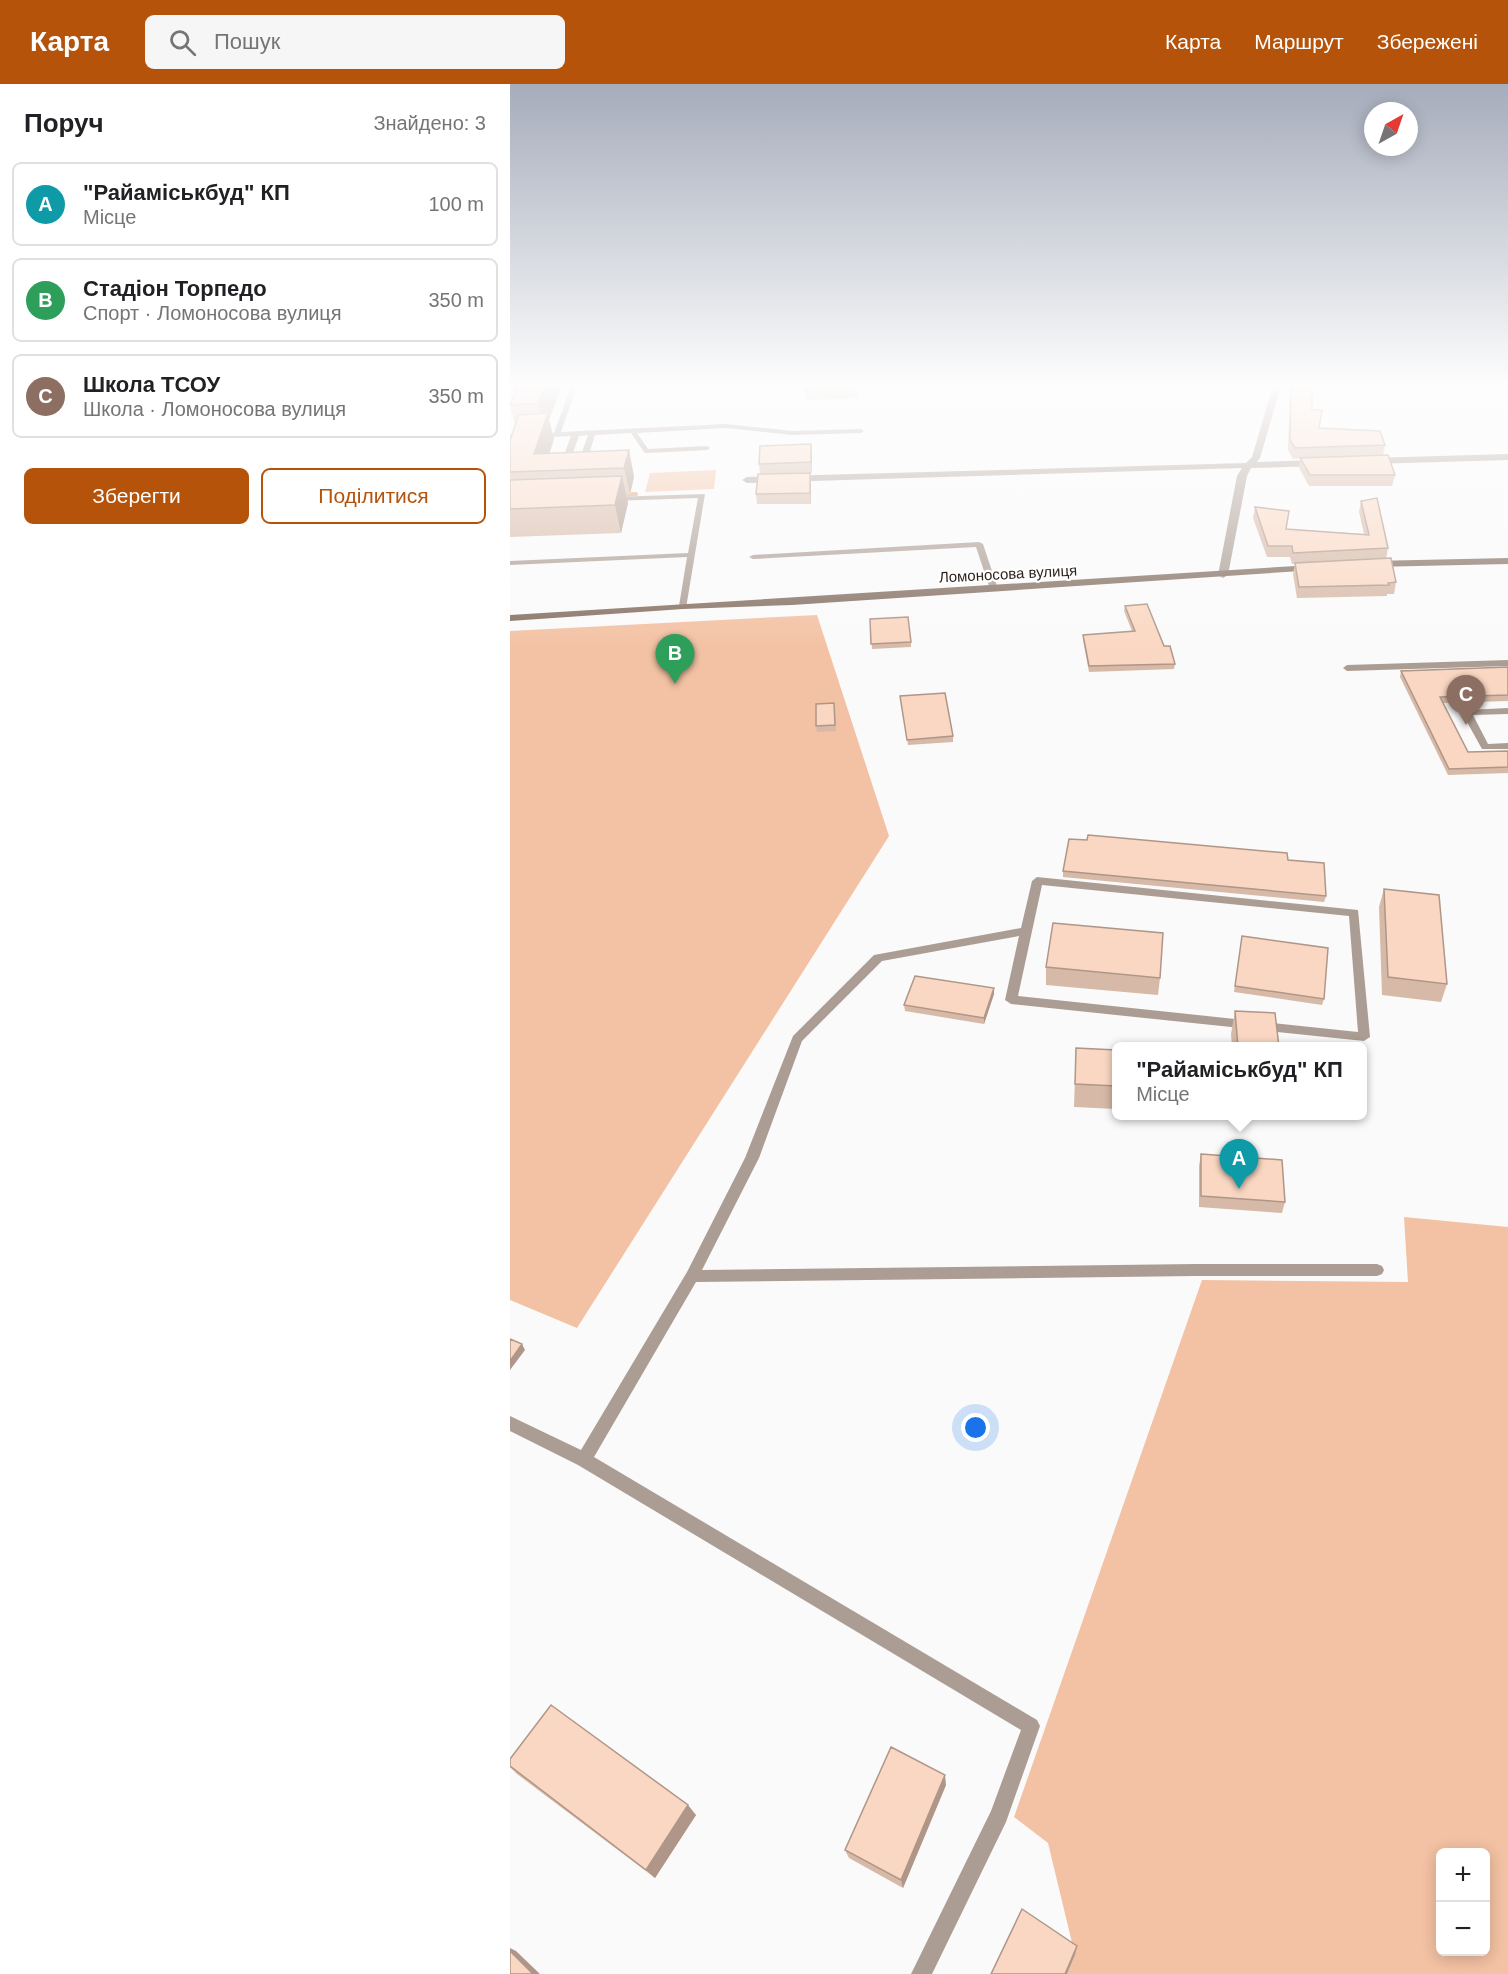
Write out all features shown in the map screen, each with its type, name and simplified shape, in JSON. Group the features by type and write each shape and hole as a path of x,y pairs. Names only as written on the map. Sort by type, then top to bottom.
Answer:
{"street":[{"path":"747,480 941,474"},
{"path":"1223,575 1243,474"},
{"path":"1360,565 1508,561"},
{"name":"Ломоносова вулиця","path":"510,618 1326,567"}],"lane":[{"path":"600,499 702,496 683,606"},
{"path":"753,557 979,544 994,589"},
{"path":"510,563 690,555"},
{"path":"1347,668 1508,663"},
{"path":"1508,711 1467,713 1485,747 1508,746"},
{"path":"1037,880 1354,912 1364,1037 1011,1000 1026,932 1037,880"},
{"path":"584,1460 692,1276 752,1158 797,1039 878,958 1026,932"},
{"path":"692,1276 1195,1269 1377,1270"},
{"path":"510,1422 584,1460 1031,1726 999,1815 921,1974"}],"shaded area":[{"path":"650,474 716,474 714,489 645,492"},
{"path":"817,615 889,836 577,1328 510,1300 510,631"},
{"path":"1404,1217 1508,1227 1508,1974 1067,1974 1075,1955 1048,1843 1014,1817 1202,1280 1408,1282"}],"building":[{"path":"758,474 810,474 810,493 756,494"},
{"path":"1310,474 1395,475 1310,475"},
{"path":"622,476 615,505 510,509 510,480"},
{"path":"1377,498 1388,548 1293,553 1292,546 1268,546 1255,507 1289,511 1286,529 1369,535 1361,501"},
{"path":"1391,558 1396,582 1388,583 1389,585 1299,587 1295,563"},
{"path":"1147,604 1164,646 1170,646 1175,664 1089,666 1083,635 1135,631 1125,606"},
{"path":"908,617 911,642 871,644 870,619"},
{"path":"1508,667 1508,695 1440,697 1468,752 1508,751 1508,767 1449,769 1401,671"},
{"path":"945,693 953,736 907,740 900,696"},
{"path":"834,703 835,725 816,726 816,704"},
{"path":"1088,835 1287,853 1288,860 1324,863 1326,896 1063,871 1069,839 1087,840"},
{"path":"1384,889 1439,895 1447,984 1388,977"},
{"path":"1053,923 1163,933 1160,978 1046,967"},
{"path":"1242,936 1328,948 1324,999 1235,986"},
{"path":"915,976 994,988 984,1018 904,1005"},
{"path":"1235,1011 1275,1013 1278,1042 1238,1042"},
{"path":"1076,1048 1112,1050 1112,1086 1075,1084"},
{"path":"1201,1154 1282,1160 1285,1202 1201,1196"},
{"path":"510,1339 522,1344 510,1361"},
{"path":"551,1705 688,1805 646,1870 510,1766 510,1759"},
{"path":"891,1747 945,1775 901,1880 845,1850"},
{"path":"1022,1909 1077,1946 1065,1974 991,1974"},
{"path":"510,1951 533,1974 510,1974"}],"waterway":[{"path":"618,495 636,494"}],"place":[{"name":"Стадіон Торпедо","path":"675,684"},
{"name":"Школа ТСОУ","path":"1466,725"},
{"name":"\"Райаміськбуд\" КП","path":"1239,1189"}]}
